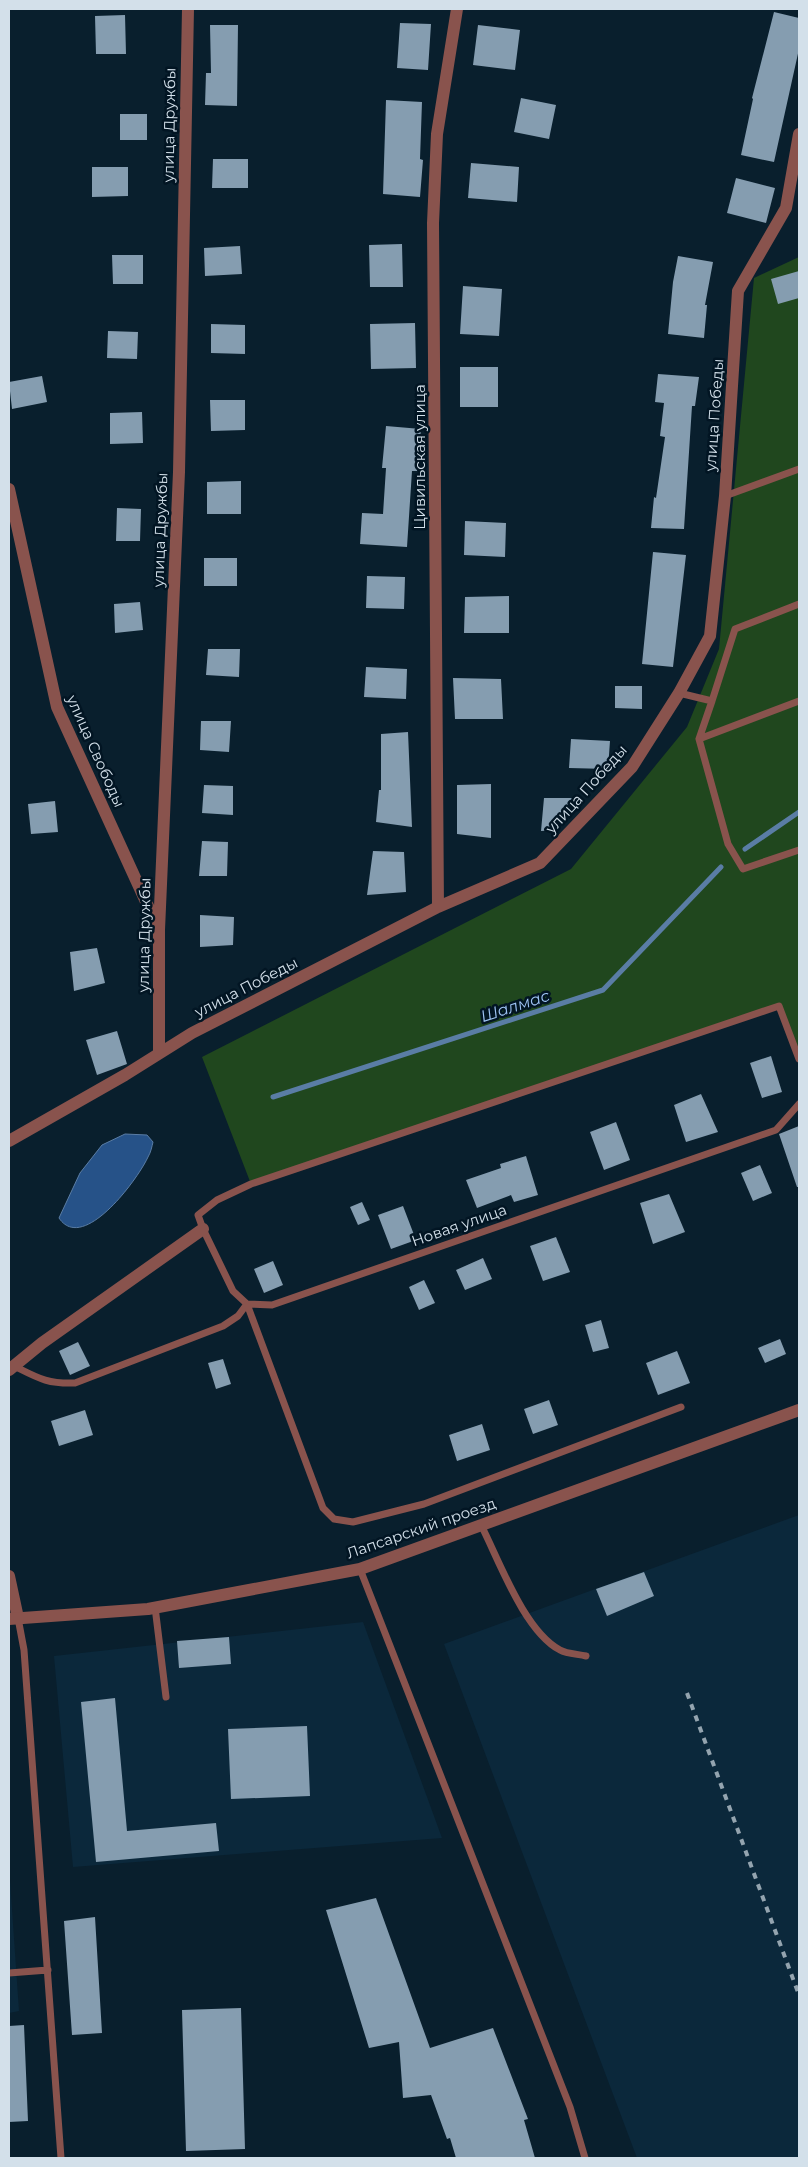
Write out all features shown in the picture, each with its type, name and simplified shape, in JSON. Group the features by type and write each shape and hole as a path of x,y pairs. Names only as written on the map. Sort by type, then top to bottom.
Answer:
{"street":[{"name":"улица Дружбы","path":"159,1052 159,930 179,472 188,9"},
{"name":"Цивильская улица","path":"438,907 433,223 438,134 457,9"},
{"name":"улица Победы","path":"9,1141 125,1075 192,1033 438,907 540,863 632,767 679,693 710,636 725,496 738,291 786,208 799,134"},
{"name":"улица Свободы","path":"9,489 57,707 159,930"},
{"path":"11,1368 42,1343 202,1230"},
{"name":"Лапсарский проезд","path":"13,1618 155,1607 360,1569 799,1410"},
{"path":"9,1576 13,1618"}],"lane":[{"path":"725,496 799,470"},
{"path":"799,604 735,629 699,739 728,844 744,869 799,850"},
{"path":"679,693 712,701"},
{"path":"699,739 799,701"},
{"path":"680,1407 424,1504 353,1522 334,1519 323,1508 247,1304 233,1291 202,1230 198,1215 217,1200 251,1184 779,1006 799,1059"},
{"name":"Новая улица","path":"247,1304 272,1305 776,1130 799,1104"},
{"path":"11,1368 56,1384 75,1383 223,1326 238,1316 247,1304"},
{"path":"482,1525 525,1614 542,1636 560,1651 586,1656"},
{"path":"360,1569 570,2107 586,2158"},
{"path":"155,1607 166,1698"},
{"path":"13,1618 24,1650 61,2158"},
{"path":"9,1973 48,1970"}],"shaded area":[{"path":"799,1515 799,2158 637,2158 444,1644"},
{"path":"363,1622 442,1838 73,1867 54,1656"},
{"path":"9,1866 19,2011 9,2013"}],"green space":[{"path":"799,257 799,1059 779,1007 251,1184 202,1057 571,869 687,727 719,649 754,278"}],"water":[{"path":"125,1134 147,1135 153,1142 150,1153 142,1167 122,1195 109,1209 82,1227 69,1227 59,1218 80,1173 102,1145"}],"building":[{"path":"774,12 799,18 799,49 774,162 741,155 752,98"},
{"path":"125,15 126,54 96,54 95,16"},
{"path":"400,23 431,24 428,70 397,68"},
{"path":"210,25 238,25 237,106 205,105 206,73 211,73"},
{"path":"478,25 520,30 515,70 473,65"},
{"path":"521,98 556,105 549,139 514,132"},
{"path":"386,100 422,102 420,159 423,160 420,197 383,194"},
{"path":"120,114 147,114 147,140 120,140"},
{"path":"213,159 248,159 248,188 212,188"},
{"path":"471,163 519,167 517,202 468,198"},
{"path":"92,167 128,167 128,196 92,197"},
{"path":"736,178 775,188 766,223 727,213"},
{"path":"402,244 403,287 370,287 369,245"},
{"path":"240,246 242,274 205,276 204,248"},
{"path":"112,255 143,255 143,284 113,284"},
{"path":"678,256 713,262 705,305 707,305 704,338 668,334 673,282"},
{"path":"799,271 799,298 778,304 771,279"},
{"path":"463,286 502,289 499,336 460,334"},
{"path":"415,323 416,368 371,369 370,324"},
{"path":"211,324 245,325 245,354 211,353"},
{"path":"108,331 138,332 137,359 107,358"},
{"path":"460,367 498,367 498,407 460,407"},
{"path":"658,374 699,377 695,406 692,406 684,529 651,528 654,497 656,498 665,437 660,436 664,403 655,402"},
{"path":"42,376 47,402 12,409 9,382"},
{"path":"210,400 245,400 245,430 211,431"},
{"path":"142,412 143,443 110,444 110,413"},
{"path":"386,426 421,429 417,471 412,471 407,547 360,544 362,513 383,514 386,468 382,468"},
{"path":"241,481 241,514 207,514 207,482"},
{"path":"117,508 141,509 140,541 116,541"},
{"path":"465,521 506,523 505,557 464,555"},
{"path":"653,552 686,555 673,667 642,664"},
{"path":"204,558 237,558 237,586 204,586"},
{"path":"367,576 405,577 404,609 366,608"},
{"path":"509,596 509,633 464,633 465,597"},
{"path":"140,602 143,630 115,633 114,604"},
{"path":"208,649 240,649 239,677 206,675"},
{"path":"366,667 407,669 406,699 364,697"},
{"path":"453,678 501,679 503,719 455,719"},
{"path":"615,686 642,686 642,709 615,708"},
{"path":"201,721 231,721 229,752 200,750"},
{"path":"408,732 412,827 376,822 379,790 381,790 381,734"},
{"path":"571,739 610,741 608,769 569,768"},
{"path":"491,784 491,838 457,834 457,785"},
{"path":"204,785 233,786 233,815 202,813"},
{"path":"544,798 578,798 573,813 560,813 558,830 541,831"},
{"path":"55,801 58,832 31,834 28,804"},
{"path":"202,841 228,842 227,876 199,876"},
{"path":"373,851 404,852 406,892 367,895"},
{"path":"200,915 234,917 233,945 200,947"},
{"path":"97,948 105,983 74,991 70,952"},
{"path":"117,1031 127,1064 97,1075 86,1040"},
{"path":"771,1056 782,1092 762,1098 750,1063"},
{"path":"701,1094 718,1132 686,1142 674,1105"},
{"path":"616,1122 630,1160 604,1170 590,1132"},
{"path":"799,1126 799,1187 797,1187 779,1134"},
{"path":"526,1156 538,1195 514,1202 511,1195 477,1208 466,1180 501,1168 500,1164"},
{"path":"760,1165 772,1193 753,1201 741,1173"},
{"path":"669,1194 685,1232 653,1244 640,1203"},
{"path":"362,1202 370,1220 358,1225 350,1207"},
{"path":"403,1206 416,1240 391,1249 378,1215"},
{"path":"556,1237 570,1272 543,1281 530,1246"},
{"path":"483,1258 492,1279 465,1290 456,1270"},
{"path":"273,1261 283,1285 264,1293 254,1269"},
{"path":"424,1280 435,1303 419,1310 409,1287"},
{"path":"601,1320 609,1348 593,1352 585,1325"},
{"path":"780,1339 786,1354 765,1363 758,1348"},
{"path":"78,1342 90,1366 70,1375 59,1351"},
{"path":"677,1351 690,1383 658,1395 646,1363"},
{"path":"223,1359 231,1384 216,1389 208,1363"},
{"path":"549,1400 558,1425 533,1434 524,1409"},
{"path":"85,1410 93,1435 59,1446 51,1421"},
{"path":"482,1424 490,1450 457,1461 449,1435"},
{"path":"644,1572 654,1596 607,1616 596,1589"},
{"path":"229,1637 231,1664 179,1668 177,1641"},
{"path":"115,1698 127,1831 216,1823 219,1851 96,1862 81,1702"},
{"path":"307,1726 310,1796 231,1799 228,1729"},
{"path":"376,1898 430,2048 493,2028 528,2119 524,2120 535,2158 456,2158 450,2138 447,2139 431,2095 403,2098 399,2042 369,2048 326,1910"},
{"path":"95,1917 102,2033 72,2035 64,1921"},
{"path":"241,2008 245,2149 186,2151 182,2010"},
{"path":"24,2025 28,2121 9,2122 9,2026"}],"waterway":[{"name":"Шалмас","path":"745,849 799,812"},
{"name":"Шалмас","path":"273,1097 603,990 721,867"}],"railway":[{"path":"687,1693 799,1995"}]}
